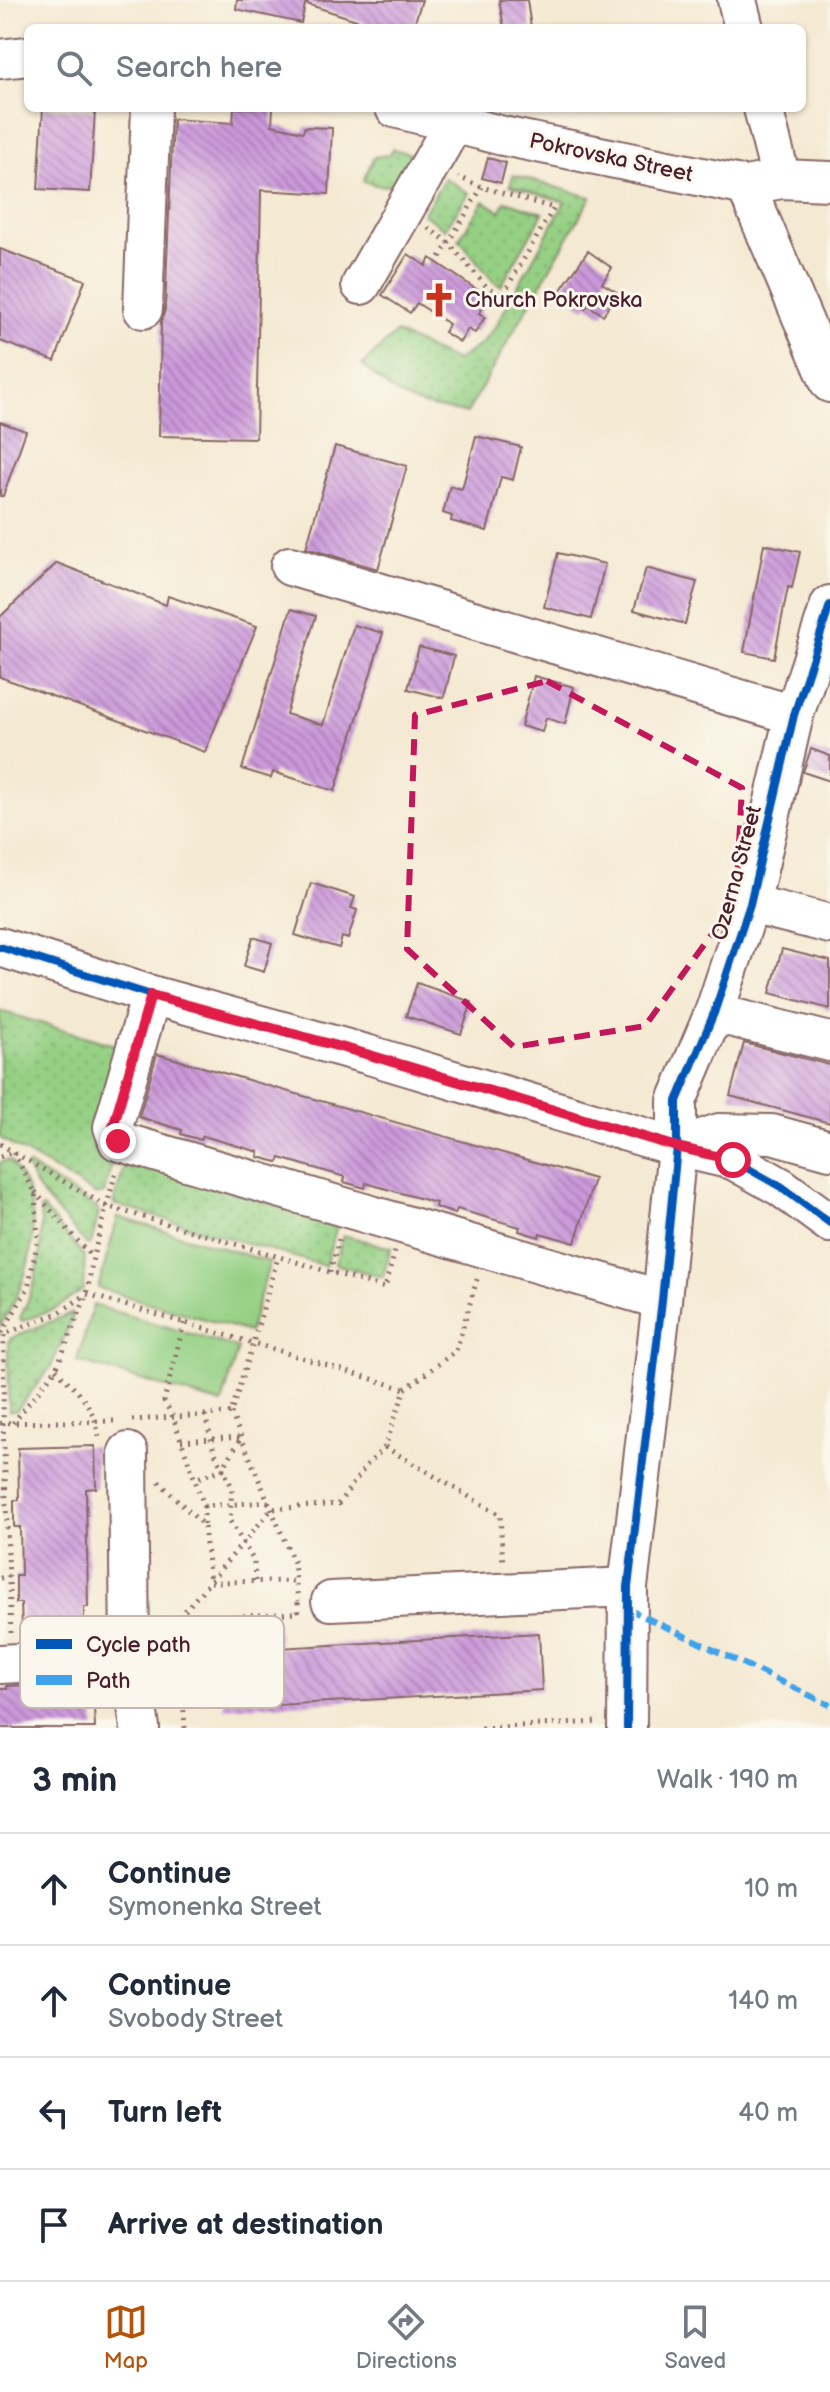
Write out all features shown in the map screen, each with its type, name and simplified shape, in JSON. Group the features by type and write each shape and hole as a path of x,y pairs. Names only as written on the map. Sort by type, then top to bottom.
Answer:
{"street":[{"path":"737,0 743,24"},
{"path":"0,59 24,56"},
{"path":"143,309 151,112"},
{"name":"Pokrovska Street","path":"411,112 503,136 763,182 830,181"},
{"path":"763,112 763,182 830,383"},
{"path":"361,285 454,123"},
{"path":"290,566 794,715"},
{"name":"Ozerna Street","path":"627,1724 628,1587 662,1300 677,1147 677,1101 714,1013 750,904 794,715 830,605"},
{"name":"Ozerna Street","path":"750,904 830,924"},
{"path":"0,947 151,995 366,1054 677,1147 733,1160 781,1187 830,1223"},
{"path":"151,995 113,1127 118,1141 662,1300"},
{"path":"714,1013 830,1042"},
{"path":"677,1147 719,1133 772,1134 830,1150"},
{"path":"128,1452 130,1616"},
{"path":"314,1601 628,1587"},
{"path":"137,1708 140,1728"}],"path":[{"path":"431,166 489,190 554,208 502,296 486,286 448,242"},
{"path":"489,190 492,180"},
{"path":"440,257 482,187"},
{"path":"0,1144 106,1206 385,1288 402,1223"},
{"path":"0,1157 13,1152"},
{"path":"13,1152 35,1192 93,1257"},
{"path":"6,1663 9,1576 3,1514 2,1335 28,1288 38,1239 35,1192"},
{"path":"13,1423 56,1369 87,1294 106,1206"},
{"path":"181,1616 272,1509 338,1504 367,1465 385,1447 405,1389 456,1351 487,1248"},
{"path":"238,1616 298,1613 314,1601 296,1581 294,1563 231,1413 278,1257"},
{"path":"2,1335 57,1314 87,1294"},
{"path":"87,1294 405,1389"},
{"path":"184,1323 164,1401 173,1417 204,1506 210,1582"},
{"path":"2,1423 98,1423 231,1413"},
{"path":"205,1415 214,1451 232,1487 230,1521 254,1561 255,1582"},
{"path":"98,1423 204,1526"},
{"path":"181,1441 241,1437"},
{"path":"195,1479 223,1469 241,1437"},
{"path":"385,1447 500,1515 504,1592"},
{"path":"204,1506 269,1502"},
{"path":"0,1578 9,1576"},
{"path":"210,1582 296,1581"},
{"path":"184,1708 185,1728"},
{"path":"481,1728 627,1724"}],"highlighted area":[{"path":"547,681 742,788 736,901 645,1026 514,1047 407,949 415,715"}],"green space":[{"path":"393,149 422,157 404,179 391,186 363,181 374,157 389,155"},
{"path":"513,175 591,197 467,413 421,404 399,395 362,365 396,333 456,361 481,344 495,327 565,202 510,185"},
{"path":"445,178 469,193 445,229 423,214"},
{"path":"484,201 500,211 506,201 543,213 501,286 493,281 459,239"},
{"path":"0,1011 128,1049 99,1149 114,1156 104,1193 97,1195 0,1138"},
{"path":"11,1161 28,1191 33,1229 23,1280 0,1326 0,1163"},
{"path":"126,1161 338,1223 325,1266 113,1204"},
{"path":"28,1165 97,1208 99,1213 91,1244 87,1245 38,1190 26,1167"},
{"path":"43,1208 85,1257 83,1290 55,1309 22,1321 20,1318 38,1265 40,1209"},
{"path":"118,1217 270,1262 249,1332 98,1288"},
{"path":"343,1235 391,1248 383,1277 335,1264"},
{"path":"93,1305 238,1348 222,1404 77,1361"},
{"path":"71,1313 73,1316 51,1367 16,1411 9,1411 8,1342"}],"building":[{"path":"237,0 306,0 301,23 236,9"},
{"path":"308,0 422,0 414,24 369,24 307,4"},
{"path":"499,0 527,0 530,24 503,24"},
{"path":"43,112 95,112 90,192 38,189"},
{"path":"234,112 273,112 272,125 303,132 305,127 332,128 329,194 261,190 256,438 159,436 161,322 165,310 173,119 233,123"},
{"path":"488,158 506,163 501,183 482,178"},
{"path":"0,249 85,280 55,361 0,341"},
{"path":"588,251 612,268 602,283 618,293 603,315 588,305 585,308 560,291"},
{"name":"Church Pokrovska","path":"408,254 426,266 430,258 489,298 479,313 485,317 475,333 468,329 460,342 444,332 449,324 417,303 410,313 382,295"},
{"path":"0,422 26,431 3,496 0,496"},
{"path":"476,436 521,447 513,480 501,477 487,531 451,521 452,516 443,513 450,486 462,489"},
{"path":"335,446 407,466 378,569 306,548"},
{"path":"764,544 800,552 792,588 788,587 774,658 744,652"},
{"path":"558,553 605,564 591,619 544,607"},
{"path":"57,563 166,605 168,596 257,626 205,752 0,677 0,617"},
{"path":"646,568 697,582 685,624 634,610"},
{"path":"291,609 316,616 286,714 323,725 354,625 383,633 335,791 273,772 271,778 242,769"},
{"path":"419,647 454,656 444,698 408,689"},
{"path":"534,676 574,687 565,724 546,718 542,732 521,726"},
{"path":"811,749 830,756 830,781 803,772"},
{"path":"311,883 355,897 351,908 357,910 348,939 342,937 339,948 295,935"},
{"path":"253,937 272,943 264,972 244,966"},
{"path":"782,949 830,961 830,1009 770,993"},
{"path":"417,983 472,1002 461,1034 406,1016"},
{"path":"744,1043 830,1065 830,1123 730,1096"},
{"path":"157,1054 594,1179 575,1243 540,1233 539,1237 519,1231 520,1227 457,1209 455,1214 435,1207 436,1203 366,1183 365,1188 344,1182 345,1177 280,1158 278,1162 258,1157 259,1152 203,1136 201,1140 181,1134 182,1130 139,1117"},
{"path":"95,1446 96,1488 86,1489 88,1607 84,1607 84,1616 22,1616 21,1603 16,1603 16,1575 21,1575 20,1527 14,1527 14,1500 19,1500 18,1448"},
{"path":"539,1633 542,1690 284,1705 284,1648"},
{"path":"20,1685 20,1708 94,1708 95,1728 0,1728 0,1689 7,1689 7,1686"}],"marked path":[{"path":"628,1609 830,1705"}],"cycle path":[{"path":"627,1728 628,1587 662,1300 677,1147 677,1101 714,1013 750,904 794,715 830,605"},
{"path":"0,947 151,995 366,1054 677,1147 733,1160 781,1187 830,1223"}],"place":[{"name":"Church Pokrovska","path":"439,300"}],"route":[{"path":"118,1141 113,1127 151,995 366,1054 677,1147 733,1160"}]}
